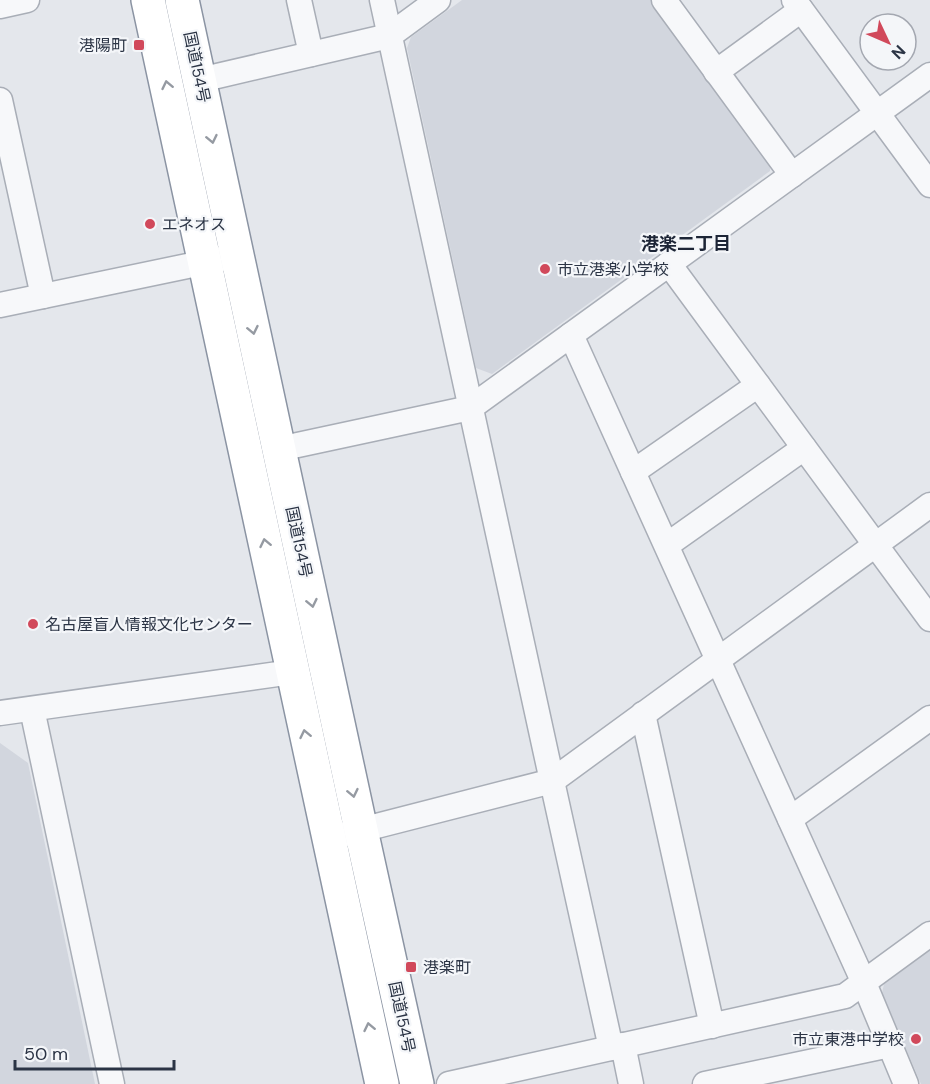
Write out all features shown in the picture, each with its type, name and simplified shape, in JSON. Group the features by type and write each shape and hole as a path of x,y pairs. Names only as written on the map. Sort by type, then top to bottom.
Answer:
{"highway":[{"name":"国道154号","path":"148,0 382,1084"},
{"name":"国道154号","path":"182,0 417,1084"}],"street":[{"path":"0,6 27,0"},
{"path":"299,0 311,54"},
{"path":"382,0 552,781 617,1047 632,1084"},
{"path":"200,80 389,36 438,0"},
{"path":"664,0 792,175"},
{"path":"716,72 798,5 930,185"},
{"path":"279,449 471,408 930,75"},
{"path":"0,100 43,296"},
{"path":"0,304 237,255"},
{"path":"669,264 875,545 928,611"},
{"path":"571,335 864,982 906,1084"},
{"path":"633,472 758,385"},
{"path":"667,545 804,448"},
{"path":"328,838 552,781 930,505"},
{"path":"0,713 292,672"},
{"path":"32,709 112,1084"},
{"path":"643,714 711,1026"},
{"path":"790,819 930,718"},
{"path":"449,1084 845,996 930,934"},
{"path":"705,1084 890,1045"}],"shaded area":[{"name":"市立港楽小学校","path":"462,0 653,0 771,161 770,171 492,374 476,368 407,48 411,37"},
{"path":"0,743 28,763 95,1084 0,1084"},
{"name":"市立東港中学校","path":"930,950 930,1084 921,1084 882,993 884,984"}],"place":[{"name":"港陽町","path":"139,45"},
{"name":"エネオス","path":"150,224"},
{"name":"市立港楽小学校","path":"545,269"},
{"name":"名古屋盲人情報文化センター","path":"33,624"},
{"name":"港楽町","path":"411,967"},
{"name":"市立東港中学校","path":"916,1039"}],"district":[{"name":"港楽二丁目","path":"686,244"}]}
